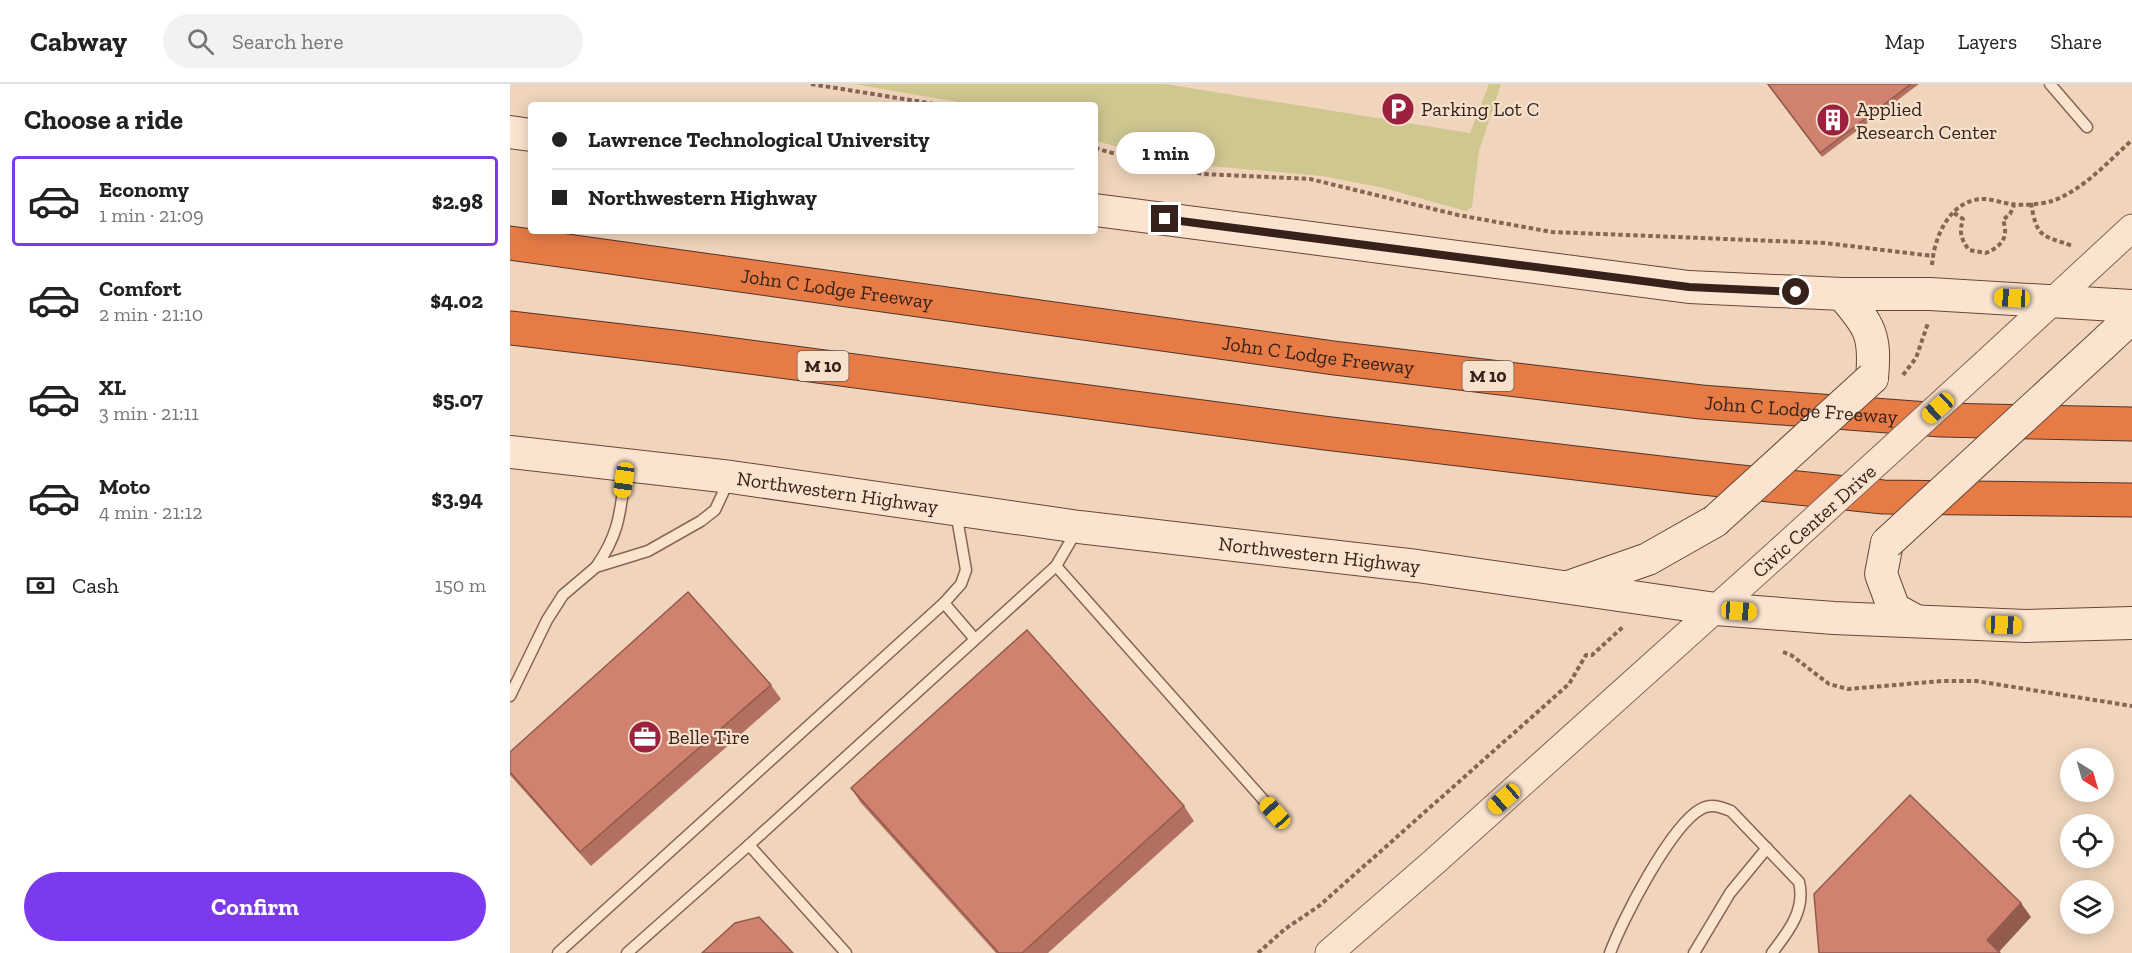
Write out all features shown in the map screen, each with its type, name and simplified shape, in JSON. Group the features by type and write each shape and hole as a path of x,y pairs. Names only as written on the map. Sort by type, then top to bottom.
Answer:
{"highway":[{"name":"John C Lodge Freeway","path":"510,243 1323,357 1701,402 1941,420 2132,424"},
{"name":"M 10","path":"510,328 716,352 1336,435 1694,477 1883,497 2132,500"}],"main road":[{"path":"510,132 528,135"},
{"path":"1098,210 1689,287 1842,294 1930,294 2132,306"},
{"path":"1567,587 1648,560 1715,521 1887,378 1866,322 1842,294"},
{"path":"1916,621 1894,609 1881,574 1887,543 2132,317"},
{"name":"Northwestern Highway","path":"510,452 731,477 1078,527 1406,565 1716,609 2026,626 2132,623"}],"street":[{"name":"Civic Center Drive","path":"1329,953 1716,609 2132,228"}],"lane":[{"path":"2050,84 2086,127"},
{"path":"510,696 547,620 563,595 596,567 612,545 618,527 626,466"},
{"path":"596,567 648,551 701,521 715,510 731,477"},
{"path":"558,953 944,603 961,584 966,570 955,509"},
{"path":"627,953 1056,567 1078,527"},
{"path":"1056,567 1275,813"},
{"path":"944,603 974,639"},
{"path":"1610,953 1636,896 1670,842 1699,809 1719,806 1731,811 1790,870 1799,882 1802,891 1800,909 1787,933 1772,953"},
{"path":"749,845 846,953"},
{"path":"1694,953 1730,893 1767,848"}],"path":[{"path":"811,84 922,102"},
{"path":"1932,267 1937,236 1954,213 1970,202 1984,199 2014,205 2050,201 2076,189 2132,140"},
{"path":"1098,149 1150,164 1203,174 1310,179 1500,224 1552,232 1825,243 1933,256"},
{"path":"2031,203 2035,227 2044,236"},
{"path":"1954,213 1963,219 1959,230 1961,239 1969,250 1986,253 2002,243 2006,235 2003,220 2010,214 2014,205"},
{"path":"1887,378 1916,358 1928,328"},
{"path":"1783,652 1791,655 1829,684 1848,689 1942,681 1976,681 2132,706"},
{"path":"1258,953 1285,929 1319,906 1569,684 1586,654 1592,655"}],"shaded area":[{"path":"853,84 1165,84 1470,133 1489,84 1501,84 1479,151 1472,207 1466,211 1384,188 1322,176 1188,164 1098,142 1098,102 958,102"}],"building":[{"name":"Applied Research Center","path":"1768,84 1911,84 1820,153"},
{"name":"Belle Tire","path":"688,592 771,685 580,852 510,772 510,752"},
{"path":"1027,630 1184,806 1022,953 999,953 851,788"},
{"path":"1910,795 2021,903 1987,940 2000,953 1819,953 1814,894"},
{"path":"759,917 793,953 702,953 735,923"}],"place":[{"name":"Parking Lot C","path":"1398,109"},
{"name":"Applied Research Center","path":"1833,120"},
{"name":"Belle Tire","path":"645,737"}],"route":[{"path":"1165,219 1292,238 1689,287 1796,292"}]}
